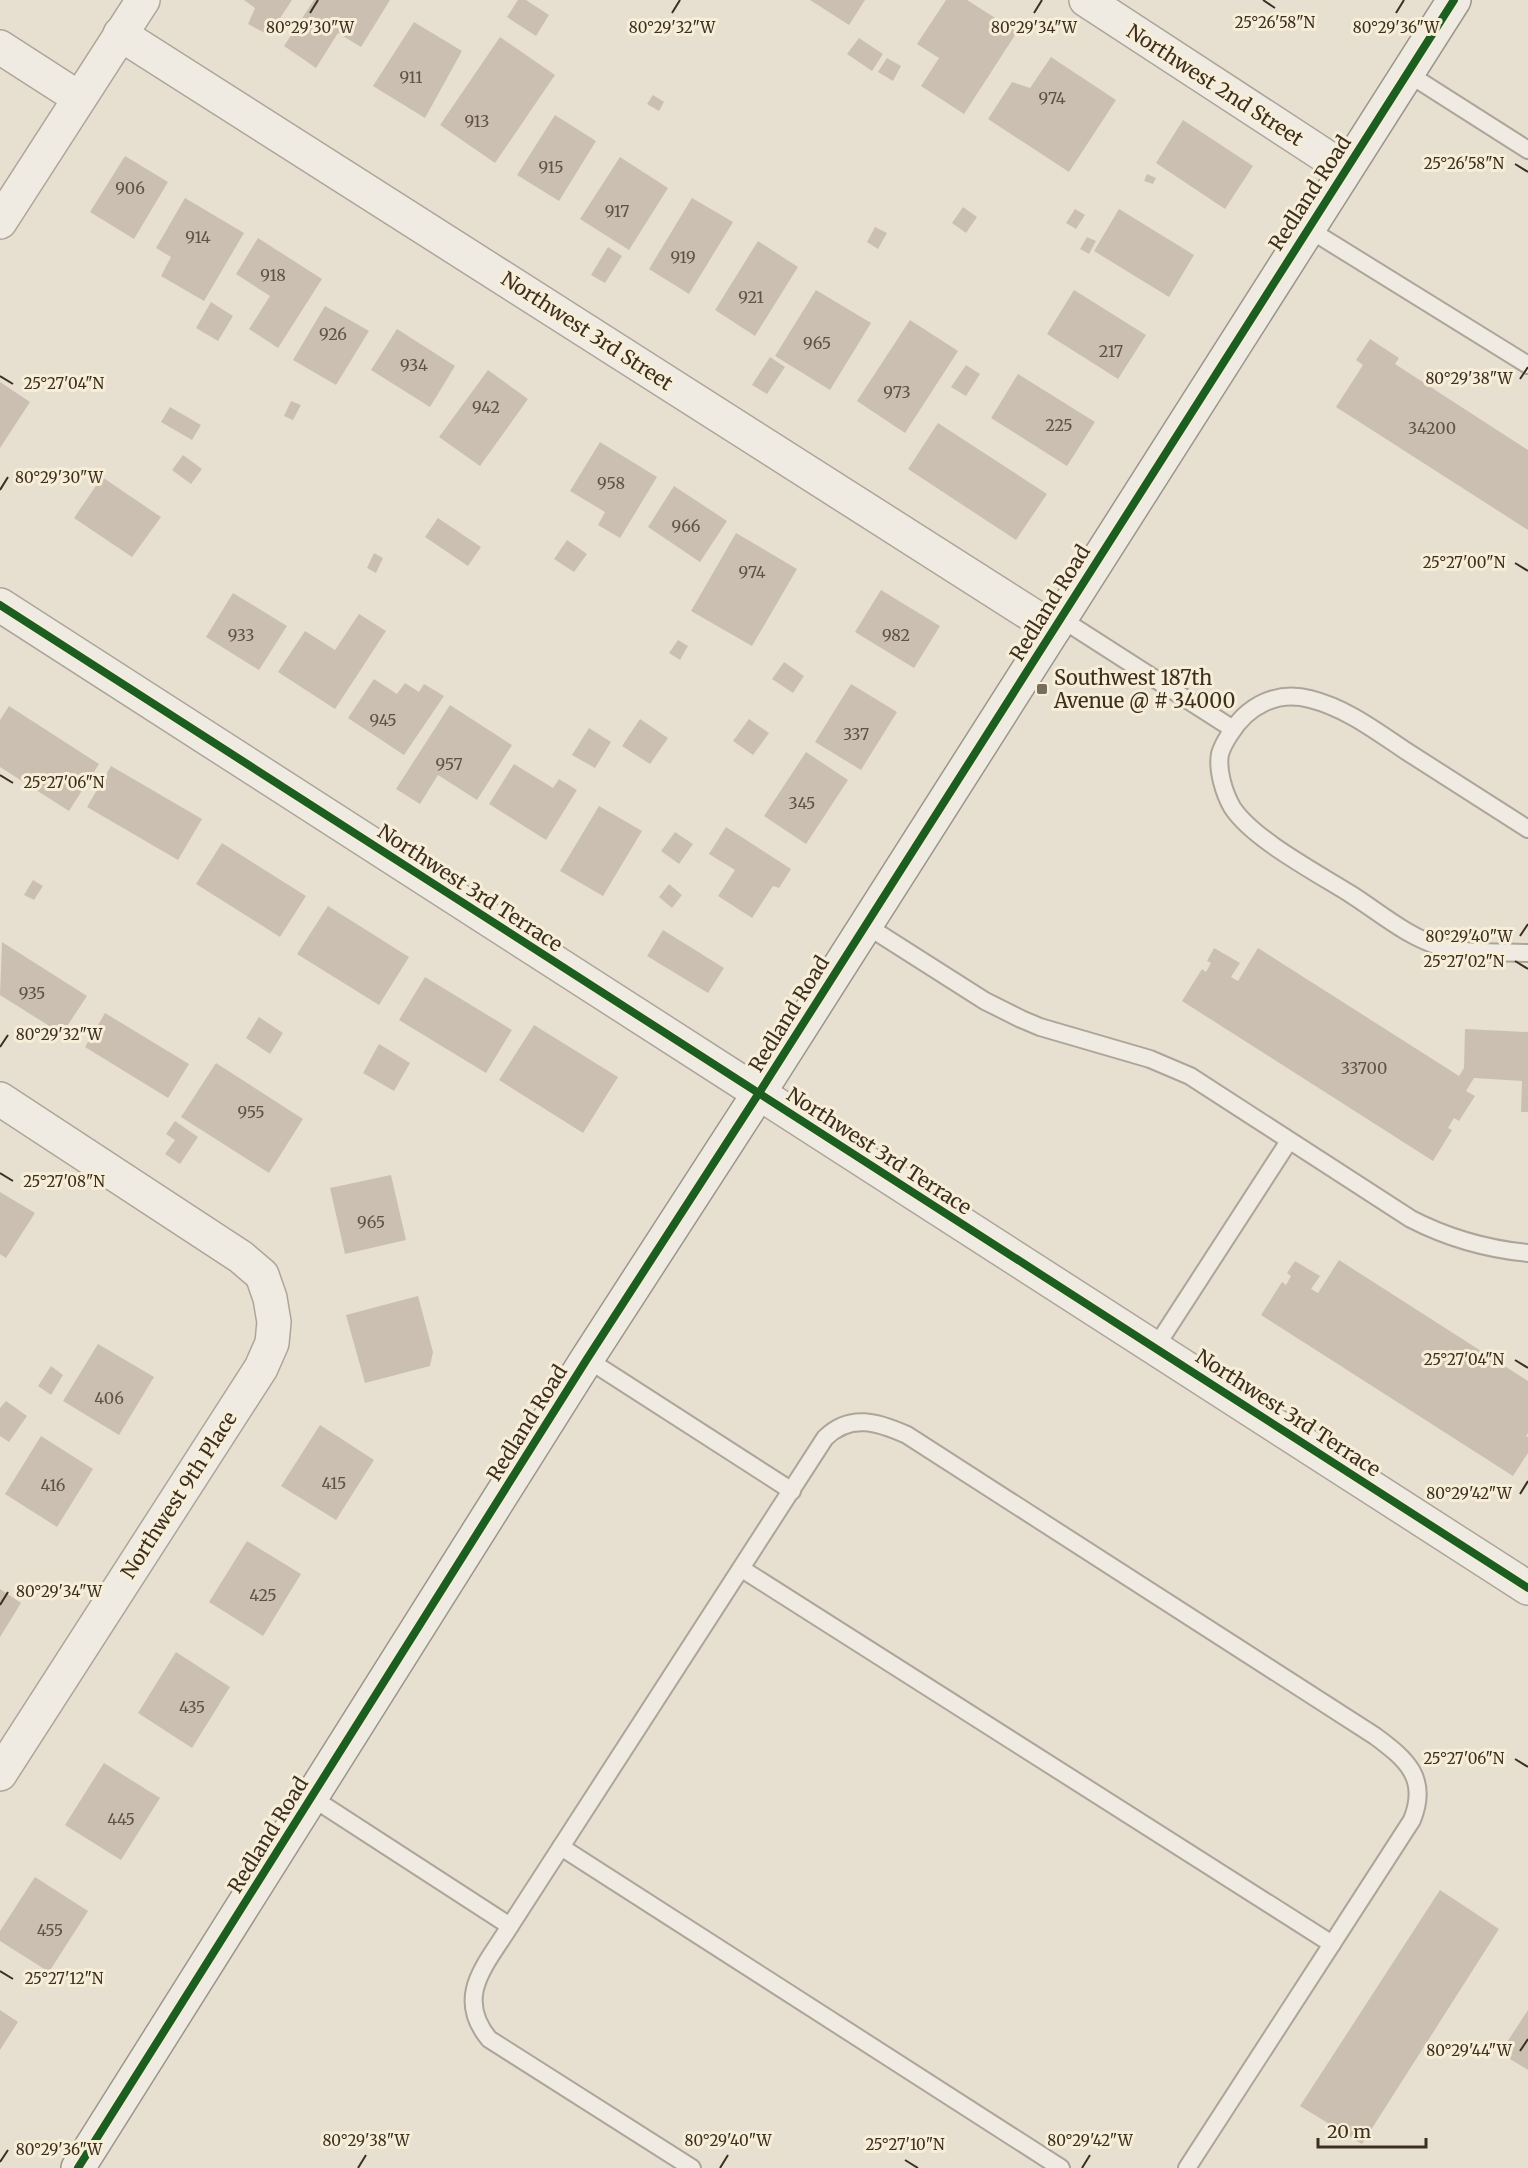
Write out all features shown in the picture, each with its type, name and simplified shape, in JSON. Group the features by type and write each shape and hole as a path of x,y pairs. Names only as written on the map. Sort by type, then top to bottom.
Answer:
{"street":[{"path":"0,222 142,0"},
{"name":"Northwest 2nd Street","path":"1086,0 1345,169"},
{"name":"Redland Road","path":"78,2168 587,1359 759,1093 864,924 1454,0"},
{"name":"Northwest 3rd Street","path":"120,34 1057,623"},
{"path":"0,47 79,98"},
{"name":"Northwest 3rd Terrace","path":"0,605 1528,1588"},
{"name":"Northwest 9th Place","path":"0,1099 241,1257 262,1275 270,1298 274,1322 272,1343 261,1368 0,1774"}],"lane":[{"path":"1407,73 1528,150"},
{"path":"1307,228 1528,364"},
{"path":"1057,623 1233,729"},
{"path":"1528,829 1350,715 1309,698 1288,697 1266,701 1253,707 1242,716 1233,729 1220,755 1224,788 1232,806 1245,823 1262,837 1422,940 1460,950 1528,953"},
{"path":"864,924 1004,1011 1040,1027 1127,1051 1171,1067 1190,1077 1411,1220 1454,1239 1528,1253"},
{"path":"1155,1347 1289,1141"},
{"path":"587,1359 792,1491"},
{"path":"692,2168 489,2039 481,2028 474,2009 475,1987 510,1926 825,1438 837,1428 853,1422 864,1422 894,1430 937,1455 1391,1748 1406,1762 1415,1775 1419,1789 1417,1807 1412,1820 1187,2168"},
{"path":"742,1569 1332,1944"},
{"path":"311,1797 510,1926"},
{"path":"561,1847 1060,2168"}],"building":[{"path":"244,0 292,0 269,35 248,24 255,8"},
{"path":"314,0 390,0 361,47 338,33 316,68 284,46"},
{"path":"518,0 526,0 549,15 536,36 507,17"},
{"path":"810,0 865,0 849,25"},
{"path":"946,0 967,0 1017,32 964,114 921,86 939,58 917,44"},
{"path":"414,22 462,51 425,118 373,86"},
{"path":"500,37 555,75 495,163 440,125"},
{"path":"859,38 883,54 872,71 847,54"},
{"path":"1051,57 1116,100 1069,172 988,119 1012,82 1030,88"},
{"path":"887,58 901,66 893,81 878,72"},
{"path":"653,95 664,102 659,111 647,104"},
{"path":"555,115 596,141 559,201 517,175"},
{"path":"1183,120 1253,166 1225,209 1156,163"},
{"path":"125,156 168,182 134,239 90,212"},
{"path":"620,157 668,188 629,250 580,219"},
{"path":"1147,174 1156,178 1153,184 1144,181"},
{"path":"185,198 244,233 204,301 161,276 171,257 156,248"},
{"path":"692,198 733,222 689,294 649,269"},
{"path":"963,207 977,217 966,233 952,223"},
{"path":"1075,209 1085,215 1076,229 1066,223"},
{"path":"1119,209 1194,255 1169,297 1094,251"},
{"path":"875,227 887,233 878,249 867,242"},
{"path":"1087,237 1096,241 1089,254 1080,249"},
{"path":"258,238 322,279 278,348 249,329 270,296 236,274"},
{"path":"758,241 798,267 755,336 715,310"},
{"path":"608,247 622,256 605,283 591,275"},
{"path":"816,290 871,323 830,390 775,356"},
{"path":"1074,290 1146,335 1118,379 1047,334"},
{"path":"211,302 233,316 218,341 196,328"},
{"path":"325,306 369,331 336,385 293,360"},
{"path":"910,320 958,351 905,433 857,401"},
{"path":"397,329 455,366 430,407 371,370"},
{"path":"1370,339 1399,358 1395,364 1528,450 1528,530 1336,407 1363,365 1356,360"},
{"path":"770,357 785,367 767,394 752,385"},
{"path":"966,365 980,374 966,396 951,387"},
{"path":"488,370 528,399 480,466 439,437"},
{"path":"1018,374 1095,422 1067,466 991,418"},
{"path":"0,382 30,402 0,448"},
{"path":"291,401 301,405 293,420 284,416"},
{"path":"170,407 201,425 192,440 161,422"},
{"path":"938,423 1047,494 1016,540 908,469"},
{"path":"600,442 657,477 620,538 598,525 605,512 570,491"},
{"path":"183,455 202,469 191,484 172,470"},
{"path":"102,477 161,517 132,557 74,518"},
{"path":"674,486 727,521 700,562 648,527"},
{"path":"438,518 481,547 468,566 425,537"},
{"path":"736,533 797,569 752,646 691,611"},
{"path":"567,540 587,554 574,572 554,559"},
{"path":"374,553 383,558 376,573 367,568"},
{"path":"881,590 940,626 914,668 855,632"},
{"path":"233,593 287,626 259,670 206,637"},
{"path":"359,614 386,631 335,709 278,672 305,631 335,650"},
{"path":"678,640 688,646 680,660 669,653"},
{"path":"784,662 804,676 793,693 772,679"},
{"path":"374,679 397,694 405,683 419,692 424,684 444,696 404,755 348,718"},
{"path":"851,684 897,712 861,770 815,742"},
{"path":"450,705 512,745 477,800 438,775 420,804 396,789"},
{"path":"9,706 99,764 69,811 0,767 0,720"},
{"path":"640,719 668,738 650,764 622,746"},
{"path":"749,719 769,733 753,755 733,741"},
{"path":"589,728 611,742 595,768 572,755"},
{"path":"806,752 848,780 806,844 764,816"},
{"path":"514,764 553,788 559,779 577,790 546,840 489,804"},
{"path":"111,766 202,819 178,860 87,807"},
{"path":"599,806 642,831 603,896 560,871"},
{"path":"726,827 791,869 779,888 773,886 752,918 718,896 735,870 709,854"},
{"path":"675,832 693,844 679,864 661,851"},
{"path":"222,843 306,896 280,937 196,884"},
{"path":"33,880 43,886 34,900 24,895"},
{"path":"669,884 682,895 672,908 659,897"},
{"path":"328,906 409,957 379,1005 297,954"},
{"path":"663,930 724,968 708,993 647,956"},
{"path":"2,942 87,996 62,1034 0,995"},
{"path":"1214,948 1240,963 1231,977 1238,981 1258,948 1459,1076 1464,1068 1465,1029 1528,1032 1528,1112 1521,1112 1522,1081 1474,1078 1466,1091 1475,1096 1459,1121 1454,1118 1448,1128 1452,1130 1433,1161 1182,1001 1202,969 1206,972 1211,963 1207,961"},
{"path":"425,977 512,1030 486,1073 399,1020"},
{"path":"105,1013 189,1064 168,1098 85,1047"},
{"path":"259,1017 283,1033 270,1054 246,1038"},
{"path":"534,1025 618,1077 583,1133 499,1080"},
{"path":"379,1044 410,1063 394,1091 363,1073"},
{"path":"216,1063 303,1119 269,1173 181,1117"},
{"path":"175,1121 198,1137 180,1164 165,1154 175,1140 166,1134"},
{"path":"391,1175 406,1240 345,1254 330,1188"},
{"path":"0,1192 35,1213 6,1258 0,1254"},
{"path":"1339,1260 1528,1381 1528,1433 1526,1436 1528,1437 1528,1453 1513,1476 1261,1315 1282,1282 1286,1285 1291,1276 1287,1273 1295,1261 1320,1276 1311,1289 1318,1293"},
{"path":"418,1296 433,1352 430,1366 365,1383 346,1315"},
{"path":"98,1344 154,1377 119,1435 63,1401"},
{"path":"51,1366 63,1375 51,1395 38,1386"},
{"path":"6,1401 27,1416 9,1442 0,1436 0,1408"},
{"path":"320,1425 374,1460 336,1520 281,1486"},
{"path":"41,1436 93,1469 57,1527 5,1494"},
{"path":"247,1541 301,1574 263,1636 209,1602"},
{"path":"0,1589 21,1603 0,1637"},
{"path":"176,1652 230,1687 192,1748 138,1713"},
{"path":"104,1763 160,1798 121,1860 65,1825"},
{"path":"35,1877 88,1911 49,1972 0,1941 0,1931"},
{"path":"1440,1890 1499,1929 1362,2144 1300,2106"},
{"path":"0,2010 18,2022 0,2050"},
{"path":"1528,2010 1528,2070 1500,2053"}],"cycle path":[{"path":"78,2168 587,1359 759,1093 1454,0"},
{"path":"0,605 1528,1588"}],"place":[{"name":"Southwest 187th Avenue @ # 34000","path":"1042,689"}]}
